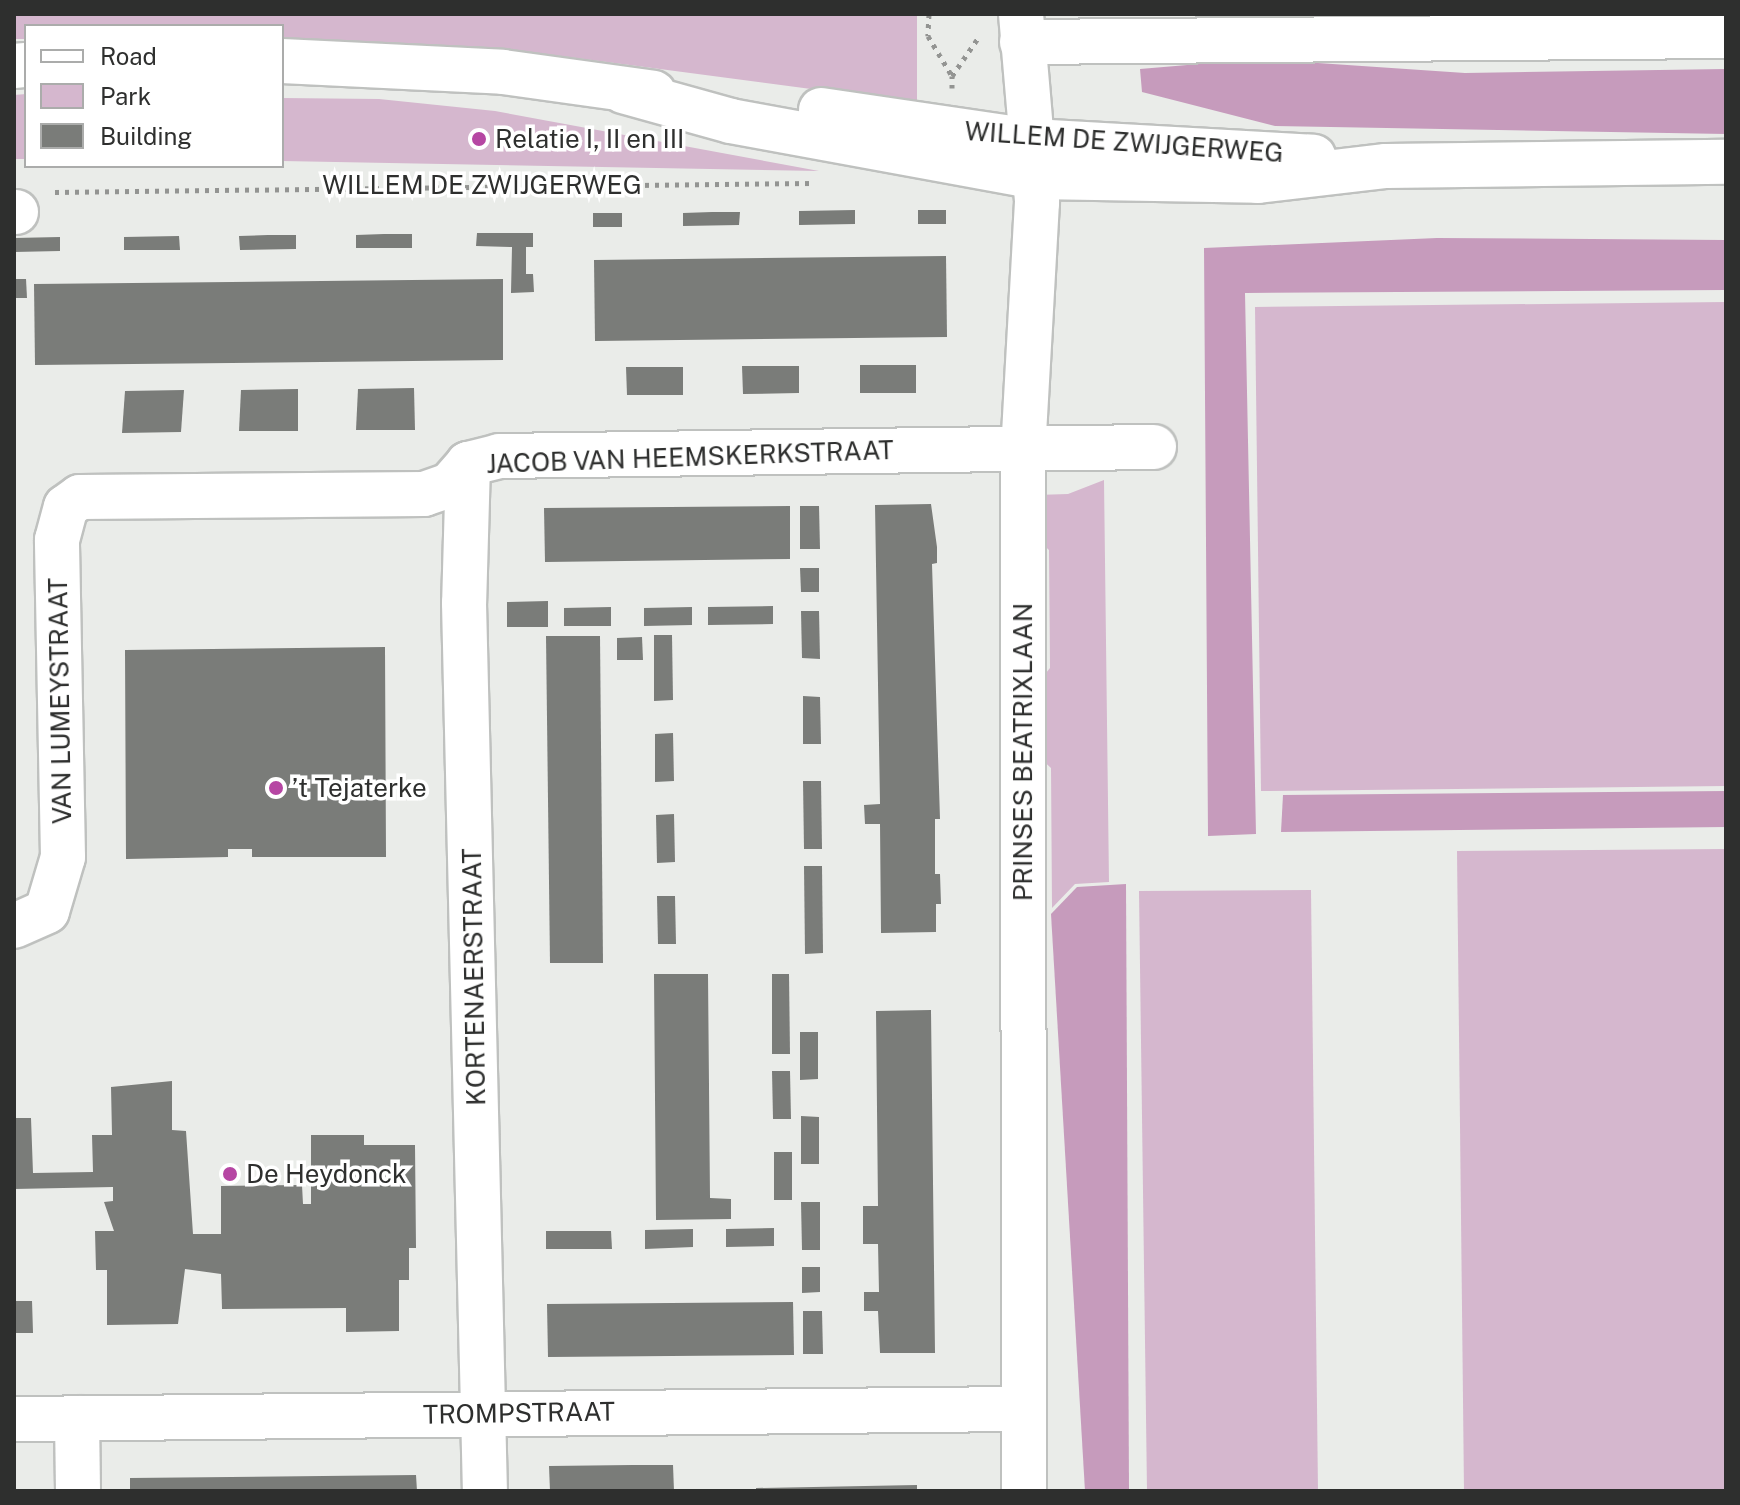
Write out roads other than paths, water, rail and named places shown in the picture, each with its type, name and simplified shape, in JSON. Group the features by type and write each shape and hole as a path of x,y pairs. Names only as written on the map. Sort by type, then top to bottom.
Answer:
{"street":[{"path":"1008,29 1726,36"},
{"name":"PRINSES BEATRIXLAAN","path":"1008,29 1034,159 1023,449 1024,1491"},
{"name":"WILLEM DE ZWIJGERWEG","path":"284,61 503,72 623,91 731,121 1034,159 1258,181 1386,166 1726,162"},
{"name":"JACOB VAN HEEMSKERKSTRAAT","path":"80,497 424,494 450,485 468,464 499,456 1154,447"},
{"name":"KORTENAERSTRAAT","path":"468,464 464,603 485,1491"},
{"name":"VAN LUMEYSTRAAT","path":"31,918 63,857 57,540 66,507 80,497"},
{"name":"TROMPSTRAAT","path":"14,1419 1024,1409"},
{"path":"77,1418 78,1491"}],"place":[{"name":"Relatie I, II en III","path":"479,139"},
{"name":"’t Tejaterke","path":"276,788"},
{"name":"De Heydonck","path":"230,1174"}]}
